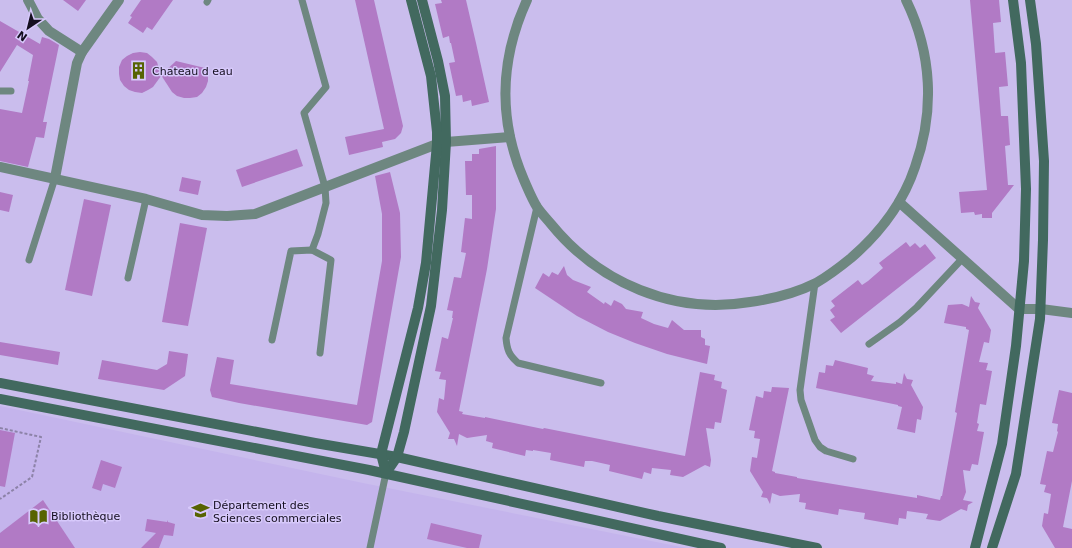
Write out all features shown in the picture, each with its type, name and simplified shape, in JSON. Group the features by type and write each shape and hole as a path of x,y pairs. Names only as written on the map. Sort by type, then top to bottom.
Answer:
{"main road":[{"path":"386,473 381,454 418,308 426,263 442,143 437,132 431,76 412,0"},
{"path":"386,473 397,457 431,306 442,210 442,143 445,96 438,61 422,0"},
{"path":"975,548 1002,444 1016,346 1024,261 1026,189 1021,63 1013,0"},
{"path":"992,548 1016,474 1041,310 1044,161 1036,44 1030,0"},
{"path":"0,383 315,444 397,457 658,516 817,548"},
{"path":"0,399 386,473 721,548"}],"street":[{"path":"28,0 38,19 49,31 82,52"},
{"path":"55,178 77,63 82,52 119,0"},
{"path":"527,0 516,27 509,54 505,82 506,109 510,137 517,164 537,207 561,236 581,256 604,272 629,286 655,296 683,302 710,305 739,304 767,300 815,283 843,264 864,246 883,226 899,202 912,177 921,151 927,123 929,95 927,67 922,39 906,0"},
{"path":"0,167 146,199 202,215 227,216 255,214 442,143 510,137"},
{"path":"899,202 1019,309 1072,313"}],"lane":[{"path":"302,0 326,87 304,113 325,187 326,203 312,250"},
{"path":"0,90 11,91"},
{"path":"29,260 55,178"},
{"path":"128,278 146,199"},
{"path":"537,207 506,338 507,348 511,357 518,363 601,383"},
{"path":"272,340 291,250 312,250 331,260 320,353"},
{"path":"869,344 900,322 917,307 962,259"},
{"path":"815,283 800,390 801,400 815,440 820,447 852,459"},
{"path":"370,548 386,473"}],"path":[{"path":"0,428 41,437 32,477 0,499"}],"shaded area":[{"path":"0,406 363,483 686,548 0,548"}],"building":[{"path":"63,0 86,0 78,11"},
{"path":"141,0 173,0 152,30 147,27 143,33 128,23 132,17 130,16"},
{"path":"355,0 374,0 403,126 401,133 395,139 382,142 383,147 349,155 345,137 384,129"},
{"path":"441,0 466,0 489,102 472,106 471,100 463,102 462,95 456,96 449,63 455,62 451,43 449,36 443,38 435,4 442,3"},
{"path":"970,0 999,0 1001,22 993,23 995,53 1005,52 1008,86 999,87 1001,116 1008,116 1010,145 1005,146 1008,185 1014,185 992,213 992,218 982,218 982,214 975,215 974,212 961,213 959,192 987,190"},
{"path":"0,21 40,44 42,37 59,45 43,122 47,122 44,138 36,137 28,167 0,161 0,109 22,113 33,55 17,45 0,72"},
{"name":"Chateau d eau","path":"133,53 147,53 157,62 161,76 153,87 142,93 129,90 124,86 120,80 119,74 119,67 122,60"},
{"name":"Chateau d eau","path":"176,61 205,68 208,75 208,81 202,93 197,97 184,98 177,96 172,92 161,75"},
{"path":"496,146 496,209 487,269 459,411 463,412 462,414 544,428 685,456 700,372 715,375 714,380 722,382 721,388 727,390 721,423 715,422 714,429 706,428 711,460 710,467 705,465 683,477 670,475 671,470 652,468 651,474 644,472 642,479 609,471 610,465 592,461 585,461 584,467 550,460 551,453 526,450 525,456 492,448 493,443 486,441 487,435 467,438 459,434 457,446 454,439 448,439 450,433 437,412 439,398 444,400 446,380 439,379 441,372 435,371 442,337 448,339 453,318 453,311 447,310 454,277 461,278 466,253 461,252 465,218 472,219 472,195 466,195 465,161 472,161 472,154 479,154 479,149"},
{"path":"297,149 303,166 242,187 236,170"},
{"path":"390,172 400,213 401,257 372,422 367,425 212,397 210,390 217,357 234,360 230,384 357,405 382,261 382,214 375,176"},
{"path":"182,177 201,181 198,195 179,191"},
{"path":"0,192 13,195 9,212 0,210"},
{"path":"84,199 111,205 92,296 65,290"},
{"path":"180,223 207,228 188,326 162,322"},
{"path":"906,242 910,247 915,243 920,248 925,244 936,258 841,333 830,320 835,317 830,310 835,306 831,301 858,280 862,285 868,281 883,268 879,263"},
{"path":"564,266 567,275 573,280 591,287 587,292 604,304 605,302 611,306 614,300 622,304 626,309 643,312 641,318 668,328 672,320 684,330 701,330 701,337 705,339 705,345 710,346 707,364 667,354 608,332 577,316 535,288 543,273 549,277 552,272 558,275"},
{"path":"971,296 975,302 980,303 978,308 991,330 989,343 984,342 979,362 988,363 986,370 992,371 986,405 980,404 977,423 979,424 977,431 984,432 978,465 972,464 970,471 963,470 966,492 963,500 973,502 968,505 967,511 961,509 940,521 926,519 928,514 907,511 906,519 899,518 898,525 864,519 865,513 839,509 838,515 805,509 806,503 799,502 800,494 780,496 772,493 770,504 767,498 761,497 763,492 750,471 752,457 757,458 760,439 754,438 755,431 749,430 756,396 763,398 764,391 771,392 772,387 789,388 772,471 797,478 917,498 917,495 940,500 957,413 955,412 969,330 966,329 966,327 944,323 948,305 962,304 969,307"},
{"path":"0,342 60,352 58,365 0,355"},
{"path":"169,351 188,354 185,376 164,390 98,379 102,360 157,370 167,364"},
{"path":"835,360 868,368 867,374 874,376 871,381 896,384 896,382 902,384 904,373 907,379 913,380 911,385 923,407 921,420 917,419 915,433 897,429 902,407 898,405 816,388 819,372 825,373 826,365 833,366"},
{"path":"1059,390 1072,393 1072,481 1063,527 1072,529 1072,548 1055,548 1042,526 1044,513 1048,514 1051,494 1044,492 1046,485 1040,484 1047,451 1053,452 1058,432 1058,424 1052,423"},
{"path":"0,430 15,433 5,487 0,486"},
{"path":"101,460 122,467 115,488 103,484 101,491 92,488"},
{"name":"Bibliothèque","path":"43,500 75,548 0,548 0,533"},
{"path":"147,519 167,522 168,520 168,522 175,524 173,536 164,535 159,548 141,548 156,533 145,531"},
{"path":"431,523 482,535 479,548 467,548 427,539"}],"place":[{"name":"Chateau d eau","path":"139,71"},
{"name":"Département des Sciences commerciales","path":"200,511"},
{"name":"Bibliothèque","path":"38,516"}]}
